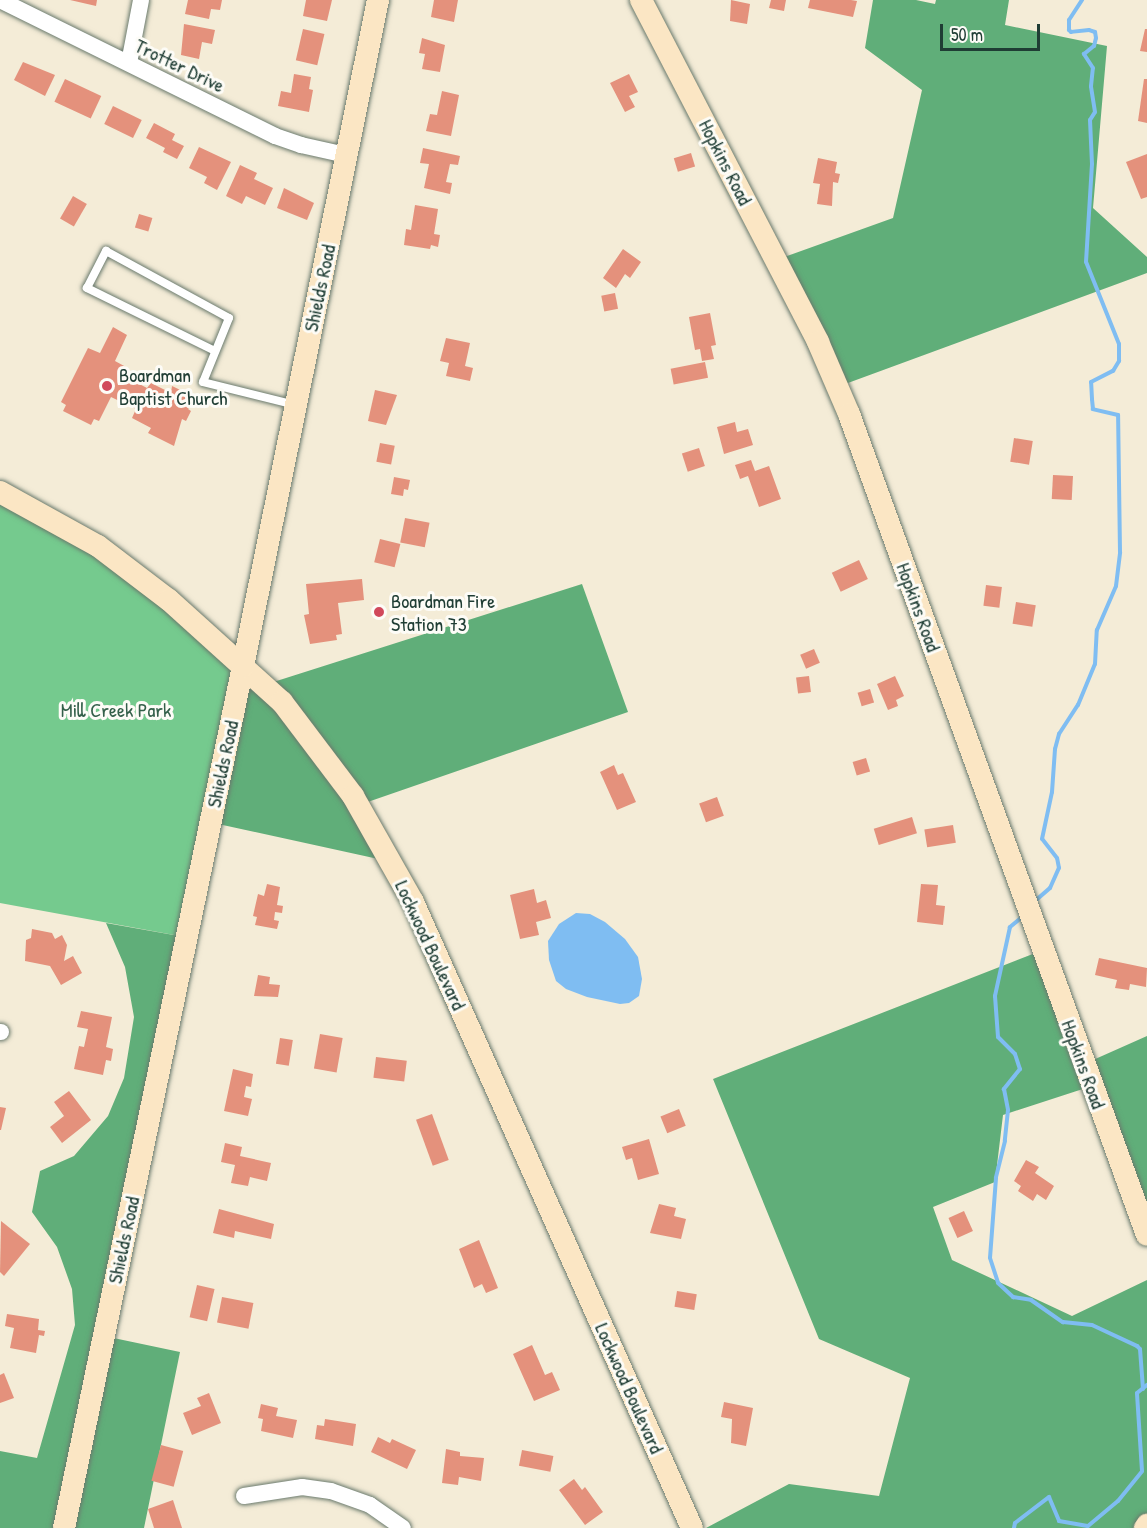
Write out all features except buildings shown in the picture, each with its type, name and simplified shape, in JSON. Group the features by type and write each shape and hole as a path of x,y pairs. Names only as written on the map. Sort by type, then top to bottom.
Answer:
{"main road":[{"name":"Shields Road","path":"64,1528 243,666 378,0"},
{"name":"Hopkins Road","path":"641,0 815,337 837,387 1147,1235"},
{"name":"Lockwood Boulevard","path":"0,492 71,530 125,565 170,600 282,702 331,764 378,837 413,902 692,1528"}],"street":[{"name":"Trotter Drive","path":"0,0 275,136 301,145 346,155"},
{"path":"129,63 141,0"},
{"path":"244,1496 302,1487 330,1491 370,1505 403,1528"}],"lane":[{"path":"215,351 87,288 106,251 229,318 203,382 295,405"}],"green space":[{"path":"873,0 916,0 935,4 936,0 1009,0 1005,25 1107,46 1093,208 1147,257 1147,273 837,387 776,260 893,218 922,90 865,48"},
{"name":"Mill Creek Park","path":"0,492 71,529 243,666 185,937 0,903"},
{"path":"582,584 628,712 359,805 392,862 209,822 243,666 264,685"},
{"path":"106,923 185,937 104,1336 180,1352 144,1528 0,1528 0,1451 37,1458 75,1325 72,1289 57,1247 32,1212 40,1171 74,1156 108,1116 124,1078 134,1017 125,967"},
{"path":"1043,950 1084,1064 1147,1036 1147,1235 1092,1086 1003,1115 995,1182 933,1207 952,1260 1072,1316 1147,1280 1147,1525 1145,1528 706,1528 789,1484 879,1496 910,1378 819,1339 713,1079"}],"water":[{"path":"576,913 590,914 605,922 625,939 638,957 642,979 639,996 629,1003 620,1004 587,997 566,989 556,981 549,960 548,941 559,924"}],"waterway":[{"path":"1035,901 1050,888 1059,868 1057,858 1042,839 1052,792 1055,749 1059,734 1078,705 1095,664 1097,630 1116,586 1120,552 1118,415 1093,409 1092,399 1091,382 1113,371 1119,361 1119,344 1086,262 1092,164 1090,120 1095,112 1091,86 1093,68 1084,54 1094,46 1096,38 1095,32 1089,30 1071,32 1069,30 1069,20 1082,0"},
{"path":"1022,917 1010,927 995,996 998,1037 1015,1054 1020,1069 1004,1089 1008,1110 1005,1141 996,1178 990,1258 998,1283 1013,1297 1031,1300 1063,1322 1092,1325 1137,1346 1140,1349 1143,1389"},
{"path":"1014,1528 1015,1523 1049,1497 1059,1521 1088,1526 1118,1501 1142,1471 1137,1393 1147,1385"}],"place":[{"name":"Boardman Baptist Church","path":"107,386"},
{"name":"Boardman Fire Station 73","path":"379,612"}]}
